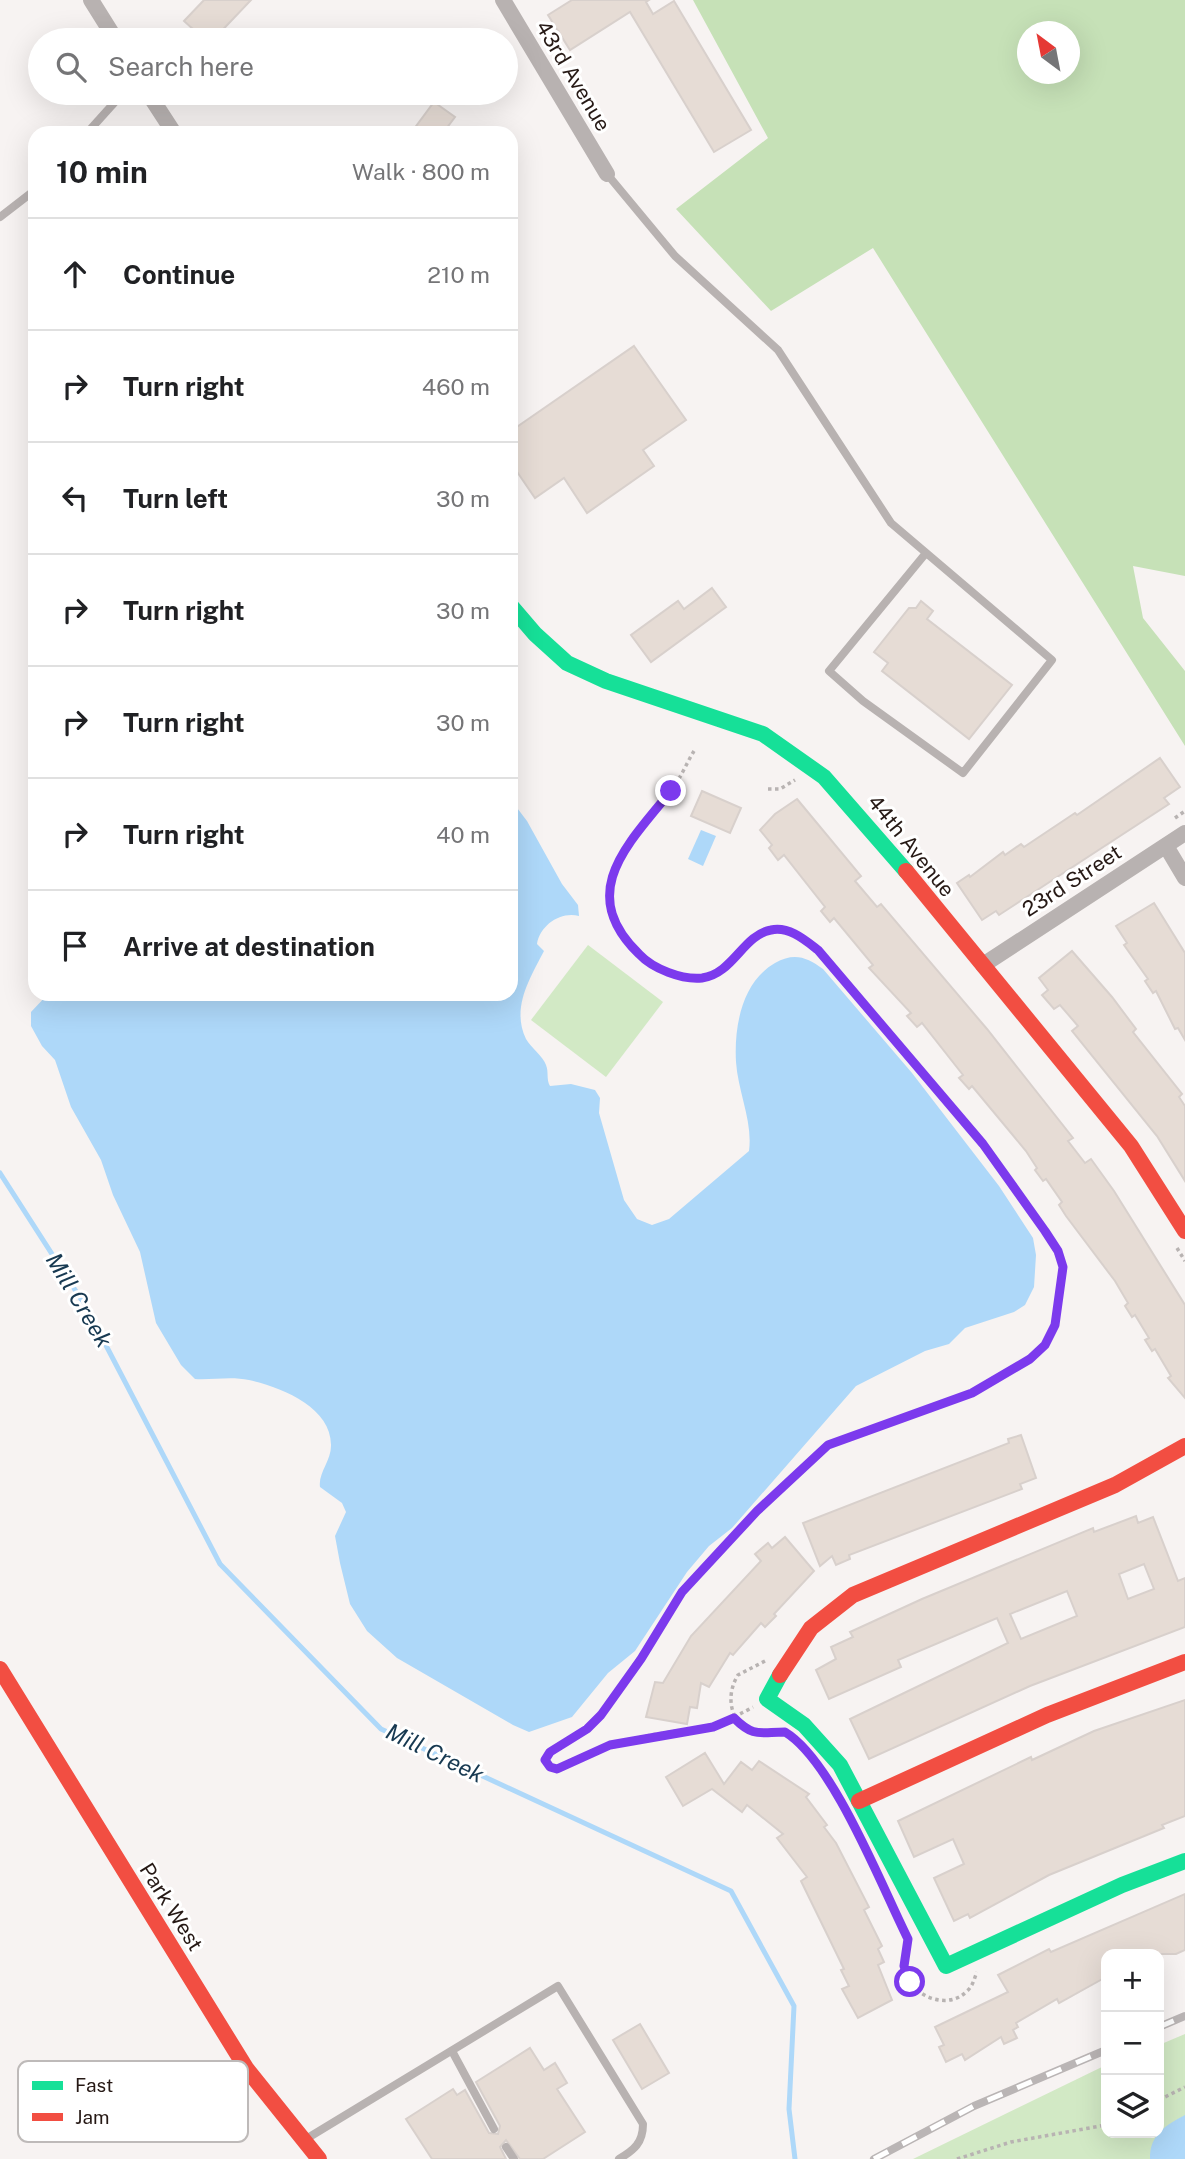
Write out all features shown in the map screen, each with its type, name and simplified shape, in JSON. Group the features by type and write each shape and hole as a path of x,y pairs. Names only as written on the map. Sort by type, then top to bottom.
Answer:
{"street":[{"path":"91,0 108,28"},
{"name":"43rd Avenue","path":"503,0 607,174"},
{"path":"156,105 169,126"},
{"name":"44th Avenue","path":"518,615 534,634 567,663 606,681 763,734 807,763 840,793 1131,1146 1185,1231"},
{"name":"23rd Street","path":"983,965 1185,833"},
{"path":"1166,846 1185,877"},
{"path":"1185,1446 1115,1485 853,1595 825,1612 806,1631 767,1699 804,1725 825,1744 840,1765 946,1966 1122,1885 1185,1861"},
{"path":"859,1801 1047,1715 1185,1662"},
{"name":"Park West","path":"0,1669 242,2061"},
{"name":"Park West","path":"248,2071 318,2159"}],"lane":[{"path":"94,126 112,105"},
{"path":"607,174 675,256 778,351 891,523 1052,660 963,773 863,701 829,671 926,553"},
{"path":"0,217 28,195"},
{"path":"304,2141 558,1986 643,2124 643,2138 632,2151 619,2159"},
{"path":"452,2051 494,2129"},
{"path":"506,2147 514,2159"}],"path":[{"path":"694,751 671,791 619,861 608,898 609,912 615,927 643,959 685,977 703,978 720,972 758,934 772,929 800,936 818,950 983,1144 1045,1231 1058,1251 1063,1267 1055,1325 1045,1345 1030,1359 972,1393 828,1445 757,1511 682,1592 641,1659 601,1715 587,1729 550,1752 545,1760 550,1767 557,1769 610,1745 713,1727 767,1699"},
{"path":"770,1660 738,1675 729,1696 734,1718 755,1732 766,1735 785,1732"},
{"path":"906,1935 906,1974 916,1990 926,1997 948,2000 958,1998 973,1984 979,1967"},
{"path":"1164,2098 1185,2087"},
{"path":"957,2159 1011,2142 1101,2126"}],"green space":[{"path":"693,0 1185,0 1185,576 1133,566 1143,618 1185,671 1185,746 873,248 771,311 676,209 768,138"},
{"path":"588,945 663,1002 606,1077 531,1020"},
{"path":"1185,2034 1185,2159 913,2159 1101,2067 1101,2138 1164,2138 1164,2043"}],"water":[{"path":"518,809 562,884 578,905 579,916 559,918 542,931 537,944 544,951 524,993 521,1005 522,1027 526,1039 547,1068 550,1086 571,1084 595,1090 600,1098 599,1113 624,1200 637,1219 652,1225 669,1219 749,1151 749,1129 736,1062 742,1006 755,981 764,971 782,960 800,957 823,969 912,1073 999,1186 1033,1238 1036,1255 1034,1287 1025,1305 1014,1312 965,1328 949,1344 925,1351 856,1386 732,1528 709,1546 687,1572 635,1651 608,1673 572,1717 529,1732 397,1658 367,1631 350,1604 335,1536 346,1512 342,1503 320,1487 331,1446 329,1432 314,1410 289,1394 262,1383 229,1378 195,1379 181,1365 156,1323 140,1252 113,1195 101,1160 71,1107 55,1060 42,1046 31,1026 31,1012 41,1001 518,1001"},
{"path":"701,830 716,836 703,866 688,859"},
{"path":"1185,2115 1185,2159 1150,2159 1152,2143 1155,2138 1164,2138 1165,2127"}],"building":[{"path":"204,0 251,0 224,28 192,28 184,21"},
{"path":"572,0 649,0 646,2 653,14 674,1 751,130 714,152 630,12 570,50 548,15"},
{"path":"432,105 438,105 455,117 448,126 416,126"},
{"path":"634,346 686,420 643,450 654,466 587,513 564,478 535,498 518,473 518,426"},
{"path":"712,588 726,607 651,662 631,635 678,601 684,609"},
{"path":"921,601 933,611 927,619 1012,685 969,739 882,671 888,663 874,652 909,608 916,608"},
{"path":"1160,758 1180,787 1164,798 1169,804 999,915 996,911 982,920 957,883 969,875 970,877 1003,852 1005,855 1021,844 1024,847 1075,813 1077,815"},
{"path":"702,791 741,808 730,833 691,816"},
{"path":"797,799 861,876 855,881 877,907 881,904 987,1029 1073,1138 1068,1141 1085,1163 1091,1159 1114,1191 1185,1305 1185,1398 1168,1378 1171,1376 1155,1349 1152,1351 1145,1340 1149,1338 1135,1315 1132,1317 1125,1306 1128,1303 1115,1281 1066,1216 1059,1205 1062,1202 1046,1179 1043,1181 1035,1170 1037,1168 1026,1151 972,1086 969,1089 959,1078 963,1075 922,1023 917,1027 907,1016 911,1013 869,968 873,965 834,918 830,922 821,911 825,907 784,855 778,860 769,848 772,845 760,830 775,814"},
{"path":"1154,903 1185,953 1185,1040 1178,1028 1175,1029 1156,991 1153,993 1145,981 1148,979 1124,945 1127,943 1116,926"},
{"path":"1072,951 1112,997 1136,1029 1133,1032 1182,1094 1179,1097 1185,1106 1185,1181 1157,1136 1072,1031 1078,1026 1060,1005 1054,1009 1042,995 1048,990 1039,978"},
{"path":"1021,1435 1036,1478 1020,1484 1022,1489 849,1555 850,1559 836,1565 832,1556 820,1566 803,1523 1009,1443 1008,1439"},
{"path":"1136,1516 1138,1523 1153,1517 1178,1581 1185,1578 1185,1627 1030,1686 869,1759 850,1719 1008,1643 997,1618 898,1660 901,1667 829,1699 816,1670 836,1659 831,1647 853,1637 850,1632 922,1599 1093,1528 1094,1532","holes":["1144,1564 1154,1589 1128,1599 1119,1574","1067,1591 1077,1616 1021,1639 1010,1614"]},
{"path":"785,1537 814,1571 765,1627 761,1623 733,1655 730,1653 709,1687 701,1683 697,1708 690,1707 687,1724 646,1717 655,1682 663,1683 691,1636 761,1561 755,1554 768,1543 772,1548"},
{"path":"1185,1700 1185,1816 1162,1825 1164,1828 1049,1875 970,1918 968,1914 954,1921 934,1878 964,1864 953,1839 914,1857 898,1821 1031,1757 1032,1760 1094,1731"},
{"path":"705,1753 724,1784 741,1762 752,1770 759,1761 809,1794 806,1797 827,1825 824,1827 836,1843 869,1907 864,1910 882,1946 878,1949 884,1962 878,1965 892,2000 858,2018 842,1989 849,1986 841,1970 844,1969 801,1881 807,1877 777,1838 783,1834 747,1805 742,1812 712,1789 683,1806 666,1777"},
{"path":"1185,1894 1185,1950 1176,1954 1164,1954 1164,1949 1101,1949 1101,1980 1059,2003 1057,1999 1016,2023 1018,2027 1013,2030 1017,2038 1004,2044 1001,2037 965,2060 962,2054 946,2062 939,2047 944,2045 935,2027 1008,1992 998,1975 1049,1949 1051,1952"},
{"path":"640,2024 669,2073 642,2089 613,2040"},
{"path":"530,2048 544,2070 555,2063 567,2083 557,2089 585,2132 543,2159 520,2159 506,2140 500,2147 506,2159 432,2159 406,2119 453,2089 457,2095 465,2090 489,2133 498,2134 500,2126 476,2082"}],"waterway":[{"name":"Mill Creek","path":"0,1173 86,1307 220,1564 381,1729 731,1891 794,2006 789,2109 795,2159"}],"railway":[{"path":"1164,2025 1185,2016"},
{"path":"874,2159 974,2106 1101,2052"}],"traffic: fast":[{"path":"518,614 567,663 606,681 763,734 824,777 906,871"},
{"path":"780,1675 767,1699 804,1725 840,1765 946,1966 1122,1885 1185,1861"}],"traffic: jam":[{"path":"906,871 1131,1146 1185,1231"},
{"path":"780,1675 811,1628 853,1595 1115,1485 1185,1446"},
{"path":"859,1801 1047,1715 1185,1662"},
{"path":"0,1669 242,2061"},
{"path":"248,2070 319,2159"}],"route":[{"path":"671,791 619,861 611,880 609,912 615,927 628,944 643,959 666,971 685,977 703,978 720,972 758,934 772,929 785,930 800,936 818,950 983,1144 1058,1251 1063,1267 1062,1291 1055,1325 1045,1345 1030,1359 972,1393 912,1417 842,1438 828,1445 805,1464 682,1592 641,1659 601,1715 587,1729 550,1752 545,1760 550,1767 557,1769 610,1745 637,1738 713,1727 734,1718 744,1728 755,1732 766,1735 785,1732 795,1738 815,1758 829,1779 908,1939 904,1966 910,1982"}]}
